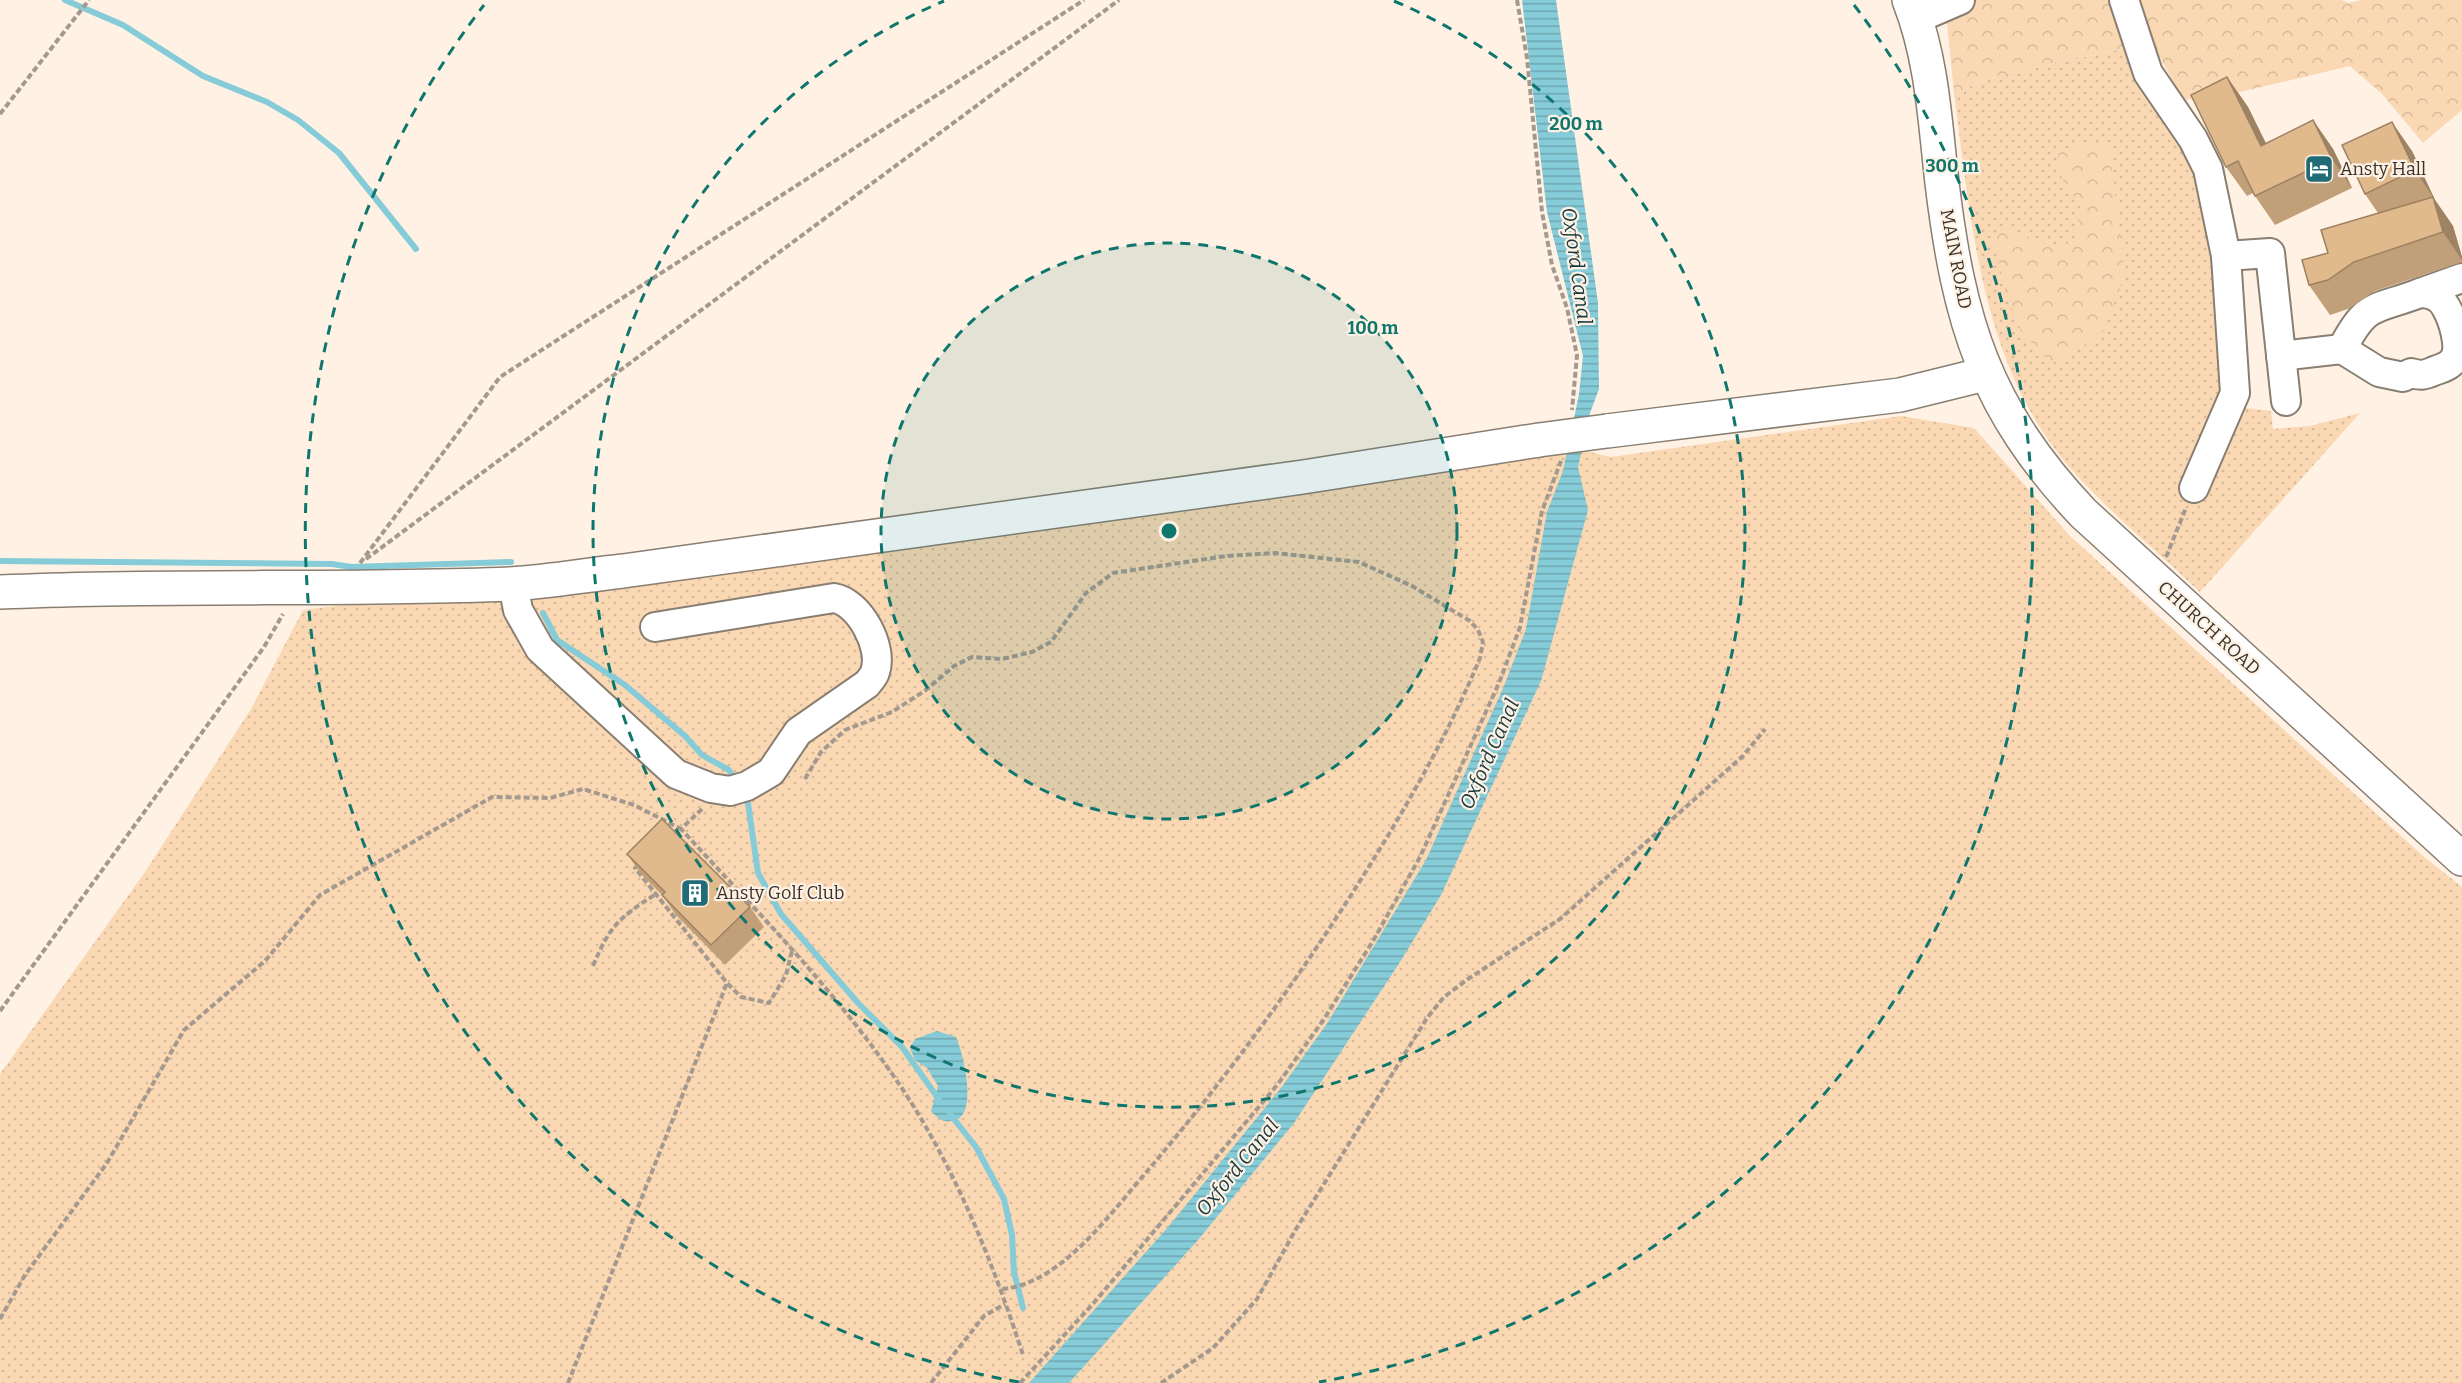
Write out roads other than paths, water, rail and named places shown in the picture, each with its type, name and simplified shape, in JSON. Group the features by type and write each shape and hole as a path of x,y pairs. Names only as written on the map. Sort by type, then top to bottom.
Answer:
{"main road":[{"name":"MAIN ROAD","path":"1913,9 1933,97 1955,276 1985,374"},
{"path":"0,592 110,587 297,588 513,584 623,571 1303,477 1550,450 1607,431 1900,395 1985,374"},
{"name":"CHURCH ROAD","path":"1985,374 2002,407 2049,477 2083,513 2462,859"}],"lane":[{"path":"1913,9 1960,0"},
{"path":"2124,0 2148,73 2193,139 2208,169 2226,256 2235,393 2194,488"},
{"path":"2226,256 2270,253 2286,401"},
{"path":"2342,349 2356,322 2367,311 2462,278"},
{"path":"2281,356 2342,349 2379,372 2403,377 2411,373 2421,376 2452,363 2457,354 2456,339 2446,308 2440,299 2429,293 2420,293"},
{"path":"513,584 518,610 540,649 676,774 729,789 771,772 798,732 809,722 867,684 875,672 877,657 860,618 853,608 842,600 834,598 655,627"}],"water":[{"name":"Oxford Canal","path":"1522,0 1556,0 1598,303 1599,389 1590,413 1578,467 1588,510 1541,681 1441,895 1400,962 1294,1123 1198,1240 1069,1383 1029,1383 1169,1226 1281,1088 1328,1022 1426,860 1504,686 1526,629 1547,512 1563,471 1579,394 1583,356 1547,212"},
{"path":"937,1031 956,1037 965,1068 968,1094 966,1106 963,1115 952,1121 942,1120 931,1111 938,1086 927,1068 915,1060 910,1048 915,1039"}],"waterway":[{"path":"65,0 123,25 203,76 267,102 298,120 339,153 416,249"},
{"path":"0,561 332,564 351,567 511,562"},
{"path":"543,613 557,640 625,685 685,736 702,755 729,770 735,780"},
{"path":"743,794 748,803 758,873 781,914 858,1003 902,1047 940,1101"},
{"path":"950,1114 976,1147 1004,1199 1012,1235 1014,1272 1023,1308"}],"place":[{"name":"Ansty Hall","path":"2319,169"},
{"name":"Ansty Golf Club","path":"695,893"}]}
